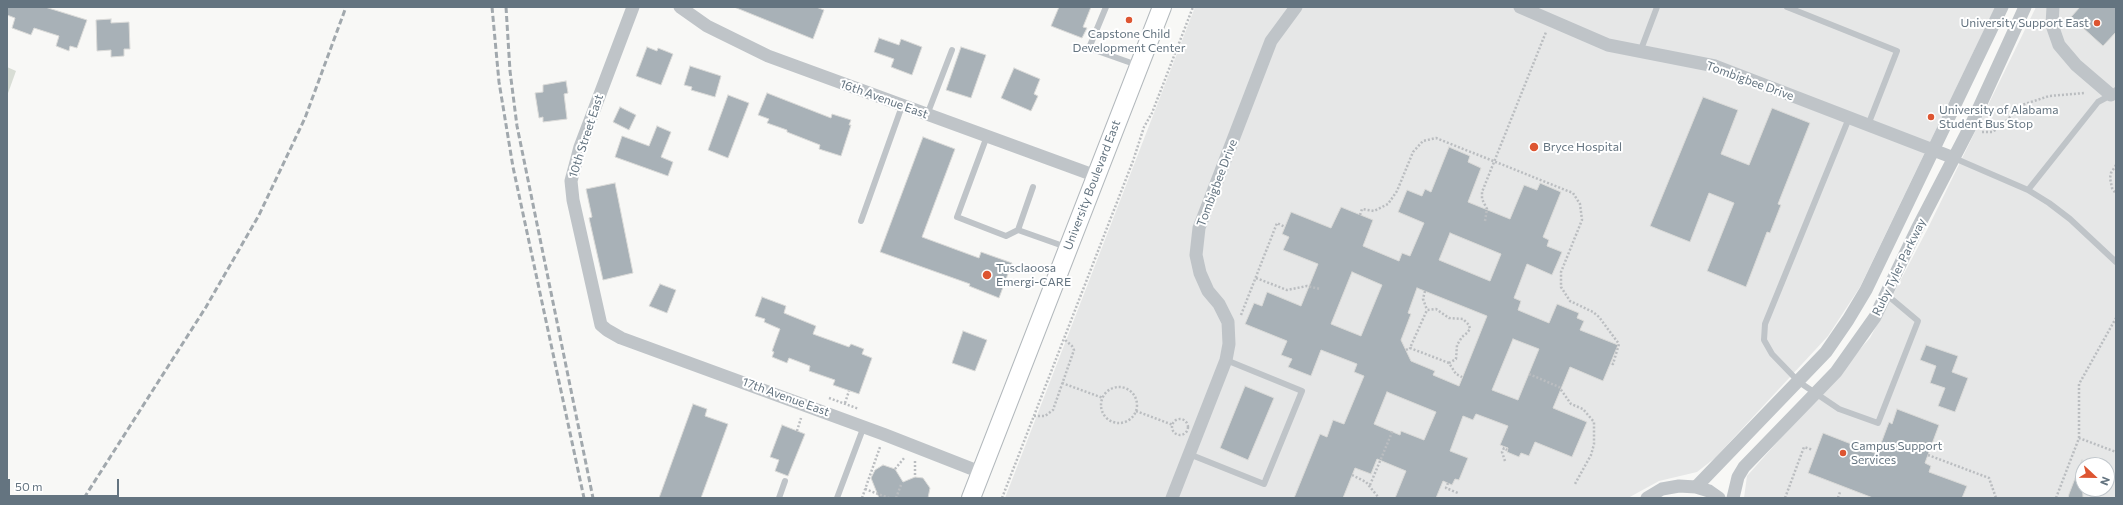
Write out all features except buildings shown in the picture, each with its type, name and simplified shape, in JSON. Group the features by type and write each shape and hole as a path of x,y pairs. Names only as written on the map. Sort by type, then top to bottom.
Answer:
{"main road":[{"name":"University Boulevard East","path":"971,498 1162,7"}],"street":[{"name":"10th Street East","path":"598,316 573,200 571,181 580,147 633,7"},
{"name":"16th Avenue East","path":"680,7 708,26 768,56 1096,176"},
{"name":"Tombigbee Drive","path":"1172,498 1226,360 1229,344 1228,322 1219,304 1208,291 1200,273 1196,255 1200,228 1271,41 1296,7"},
{"name":"Tombigbee Drive","path":"1520,7 1608,45 1715,66 1954,158"},
{"name":"Ruby Tyler Parkway","path":"1696,487 1748,431 1799,382 1826,352 1848,320 1866,290 2002,7"},
{"name":"Ruby Tyler Parkway","path":"1733,498 1738,477 1744,467 1836,372 1875,317 1887,295 1917,229 1954,158 2025,7"},
{"path":"2053,7 2052,25 2059,45 2076,65 2114,95"},
{"name":"17th Avenue East","path":"598,316 601,325 621,338 864,426 980,472"},
{"path":"1647,498 1662,489 1679,486 1696,487 1709,491 1719,498"}],"lane":[{"path":"1106,7 1089,48 1139,66"},
{"path":"1640,52 1657,7"},
{"path":"1787,7 1897,51 1868,125"},
{"path":"927,115 952,50"},
{"path":"2028,190 2098,102 2114,95"},
{"path":"861,221 902,106"},
{"path":"1849,118 1765,324 1764,340 1772,354 1799,382 1839,410 1878,424 1918,321 1887,295"},
{"path":"987,136 957,217 1006,236 1018,230 1033,187"},
{"path":"1954,158 2028,190 2070,219 2116,262"},
{"path":"1018,230 1068,248"},
{"path":"1189,454 1264,484 1302,391 1226,360"},
{"path":"837,498 864,426"},
{"path":"779,498 785,481"}],"path":[{"path":"1002,498 1133,161 1141,134 1152,112 1193,7"},
{"path":"1485,221 1487,209 1481,195 1551,20"},
{"path":"1982,132 1992,132 2000,127 2022,105 2049,96 2086,93"},
{"path":"1360,214 1362,209 1374,211 1388,204 1397,191 1413,152 1423,141 1436,138 1495,160 1573,193 1577,198 1582,212 1582,220 1561,272 1561,287 1570,301 1593,312 1599,317 1619,344 1620,348 1613,364 1610,363"},
{"path":"2116,165 2110,178 2112,188 2116,194"},
{"path":"1229,344 1277,223 1285,227"},
{"path":"1256,278 1287,290 1307,286 1320,289"},
{"path":"1406,350 1410,348 1427,310 1423,299 1425,291"},
{"path":"1427,310 1436,309 1449,318 1463,319 1469,325 1470,329 1457,345 1456,359 1449,363"},
{"path":"2056,498 2079,438 2079,384 2116,318"},
{"path":"1034,416 1041,417 1050,414 1074,350 1072,346 1064,339"},
{"path":"1410,348 1449,363 1456,374 1462,377"},
{"path":"1529,374 1559,388 1571,404 1583,409 1594,422 1595,438 1591,455 1575,484"},
{"path":"1062,383 1102,398"},
{"path":"1114,387 1126,388 1134,394 1136,400 1136,411 1133,416 1124,422 1113,421 1104,414 1101,404 1102,398 1114,387"},
{"path":"829,398 859,409"},
{"path":"1136,411 1173,424"},
{"path":"1178,420 1183,420 1187,423 1187,430 1182,435 1178,434 1173,429 1173,424 1178,420"},
{"path":"1370,485 1392,430"},
{"path":"2079,438 2116,452"},
{"path":"862,498 880,447"},
{"path":"1785,498 1804,447 1813,450"},
{"path":"1505,461 1502,452 1504,448 1507,450"},
{"path":"1928,455 1989,478 1996,498"},
{"path":"895,469 906,457"},
{"path":"915,460 915,477"},
{"path":"1352,475 1370,485 1379,498"},
{"path":"1448,484 1446,488 1458,493"},
{"path":"896,498 900,485"},
{"path":"865,490 889,498"},
{"path":"1838,498 1840,492"}],"shaded area":[{"name":"Bryce Hospital","path":"1195,7 1995,7 1860,287 1828,336 1715,458 1697,472 1659,481 1628,498 1005,498"},
{"path":"2036,7 2116,7 2116,498 1744,498 1747,476 1870,338 1927,230"},
{"path":"7,67 16,71 7,96"}],"railway":[{"path":"84,498 206,307 259,215 305,118 346,7"},
{"path":"492,7 499,82 513,167 584,498"},
{"path":"506,7 510,71 517,126 593,498"}],"place":[{"name":"Capstone Child Development Center","path":"1129,20"},
{"name":"University Support East","path":"2097,23"},
{"name":"University of Alabama Student Bus Stop","path":"1931,117"},
{"name":"Bryce Hospital","path":"1534,147"},
{"name":"Tusclaoosa Emergi-CARE","path":"987,275"},
{"name":"Campus Support Services","path":"1843,453"}]}
